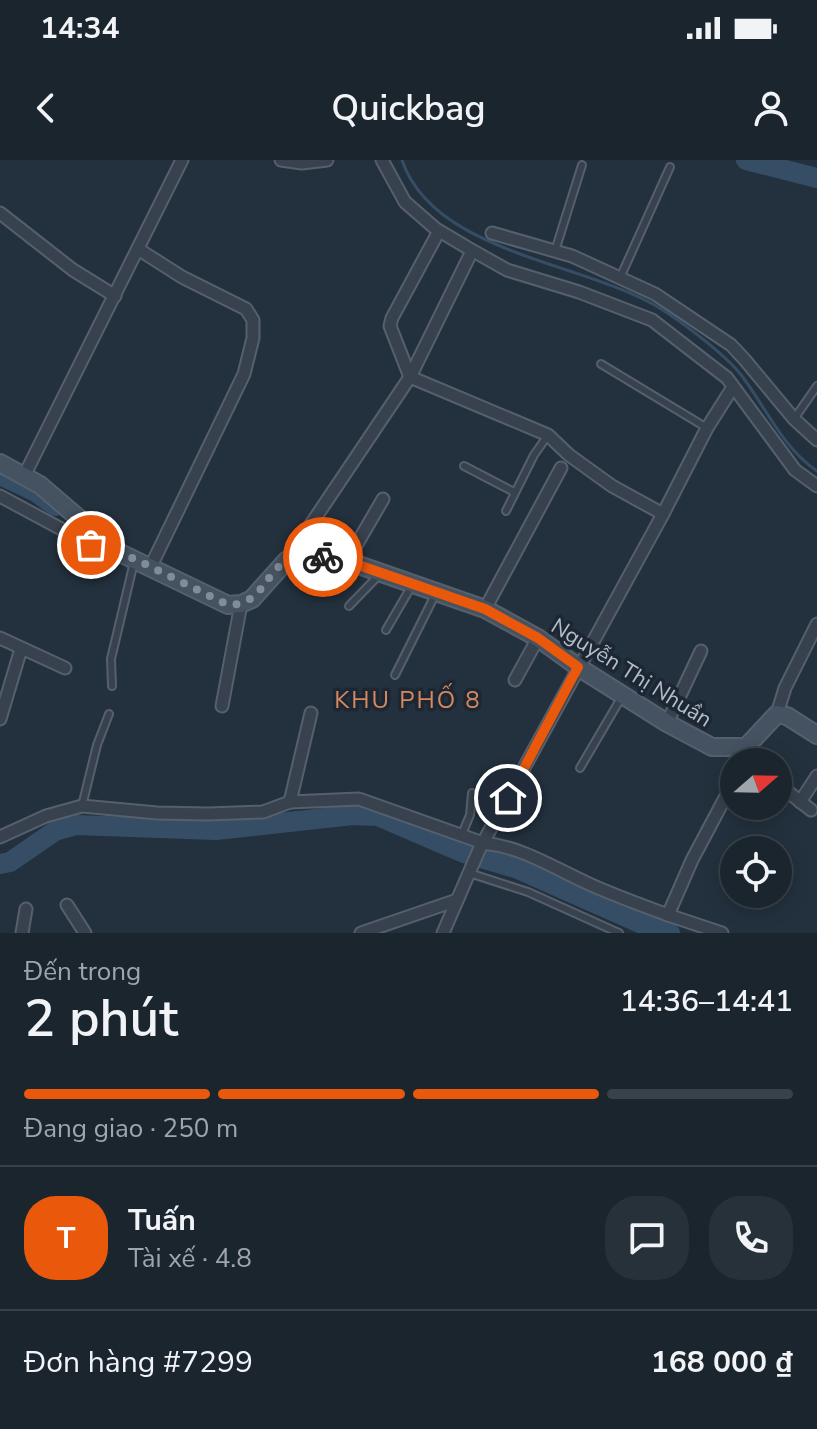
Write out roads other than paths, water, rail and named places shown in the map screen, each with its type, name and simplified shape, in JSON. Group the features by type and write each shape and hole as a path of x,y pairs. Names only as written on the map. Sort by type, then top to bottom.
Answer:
{"street":[{"path":"24,476 182,160"},
{"path":"281,160 302,163 327,160"},
{"path":"382,160 405,202 439,231 472,251 507,270 579,292 652,320 727,378 795,470 817,486"},
{"path":"0,213 73,270 115,296"},
{"path":"439,231 390,326 410,377 548,435 569,455 612,486 663,514"},
{"path":"492,233 572,256 655,294 731,345 794,419 815,433"},
{"path":"138,249 182,277 246,309 253,320 253,338 244,374 151,566"},
{"path":"0,496 91,545 151,566 228,605 252,599 287,560 410,377 472,251"},
{"path":"443,933 481,846 707,428 733,387"},
{"path":"0,463 40,485 118,552"},
{"path":"485,609 561,468"},
{"path":"347,561 383,499"},
{"name":"Nguyễn Thị Nhuần","path":"287,560 301,556 347,561 485,609 538,638 667,723 720,750"},
{"path":"222,706 241,604"},
{"path":"817,624 785,688 777,714 787,716 817,735"},
{"path":"0,638 65,668"},
{"path":"515,680 538,638"},
{"path":"0,719 21,649"},
{"path":"667,723 701,651"},
{"path":"290,802 311,713"},
{"name":"Nguyễn Thị Nhuần","path":"754,748 777,714"},
{"path":"800,802 817,776"},
{"path":"792,795 811,810"},
{"path":"0,837 46,816 82,806 208,814 263,812 290,802 359,799 462,834 481,846 502,845 539,858 604,891 722,933"},
{"path":"668,915 720,807"},
{"path":"361,933 457,900"},
{"path":"67,905 85,933"},
{"path":"22,933 26,909"}],"lane":[{"path":"555,251 582,165"},
{"path":"620,278 670,167"},
{"path":"601,364 707,428"},
{"path":"794,419 817,386"},
{"path":"506,511 548,435"},
{"path":"464,466 514,492"},
{"path":"112,686 111,659 135,559"},
{"path":"349,606 380,574"},
{"path":"386,630 413,584"},
{"path":"395,675 436,593"},
{"path":"580,768 623,695"},
{"path":"82,806 97,745 109,714"},
{"path":"462,834 470,815 472,793"},
{"path":"470,870 619,933"}],"waterway":[{"path":"402,160 419,191 445,216 477,236 627,292 658,307 691,330 734,367 794,451 817,471"},
{"path":"746,160 817,178"},
{"path":"0,475 36,492 55,506"},
{"path":"0,864 10,862 55,831 76,825 216,830 353,815 378,816 464,853 518,869 640,923 670,933"}],"district":[{"name":"KHU PHỐ 8","path":"408,700"}]}
